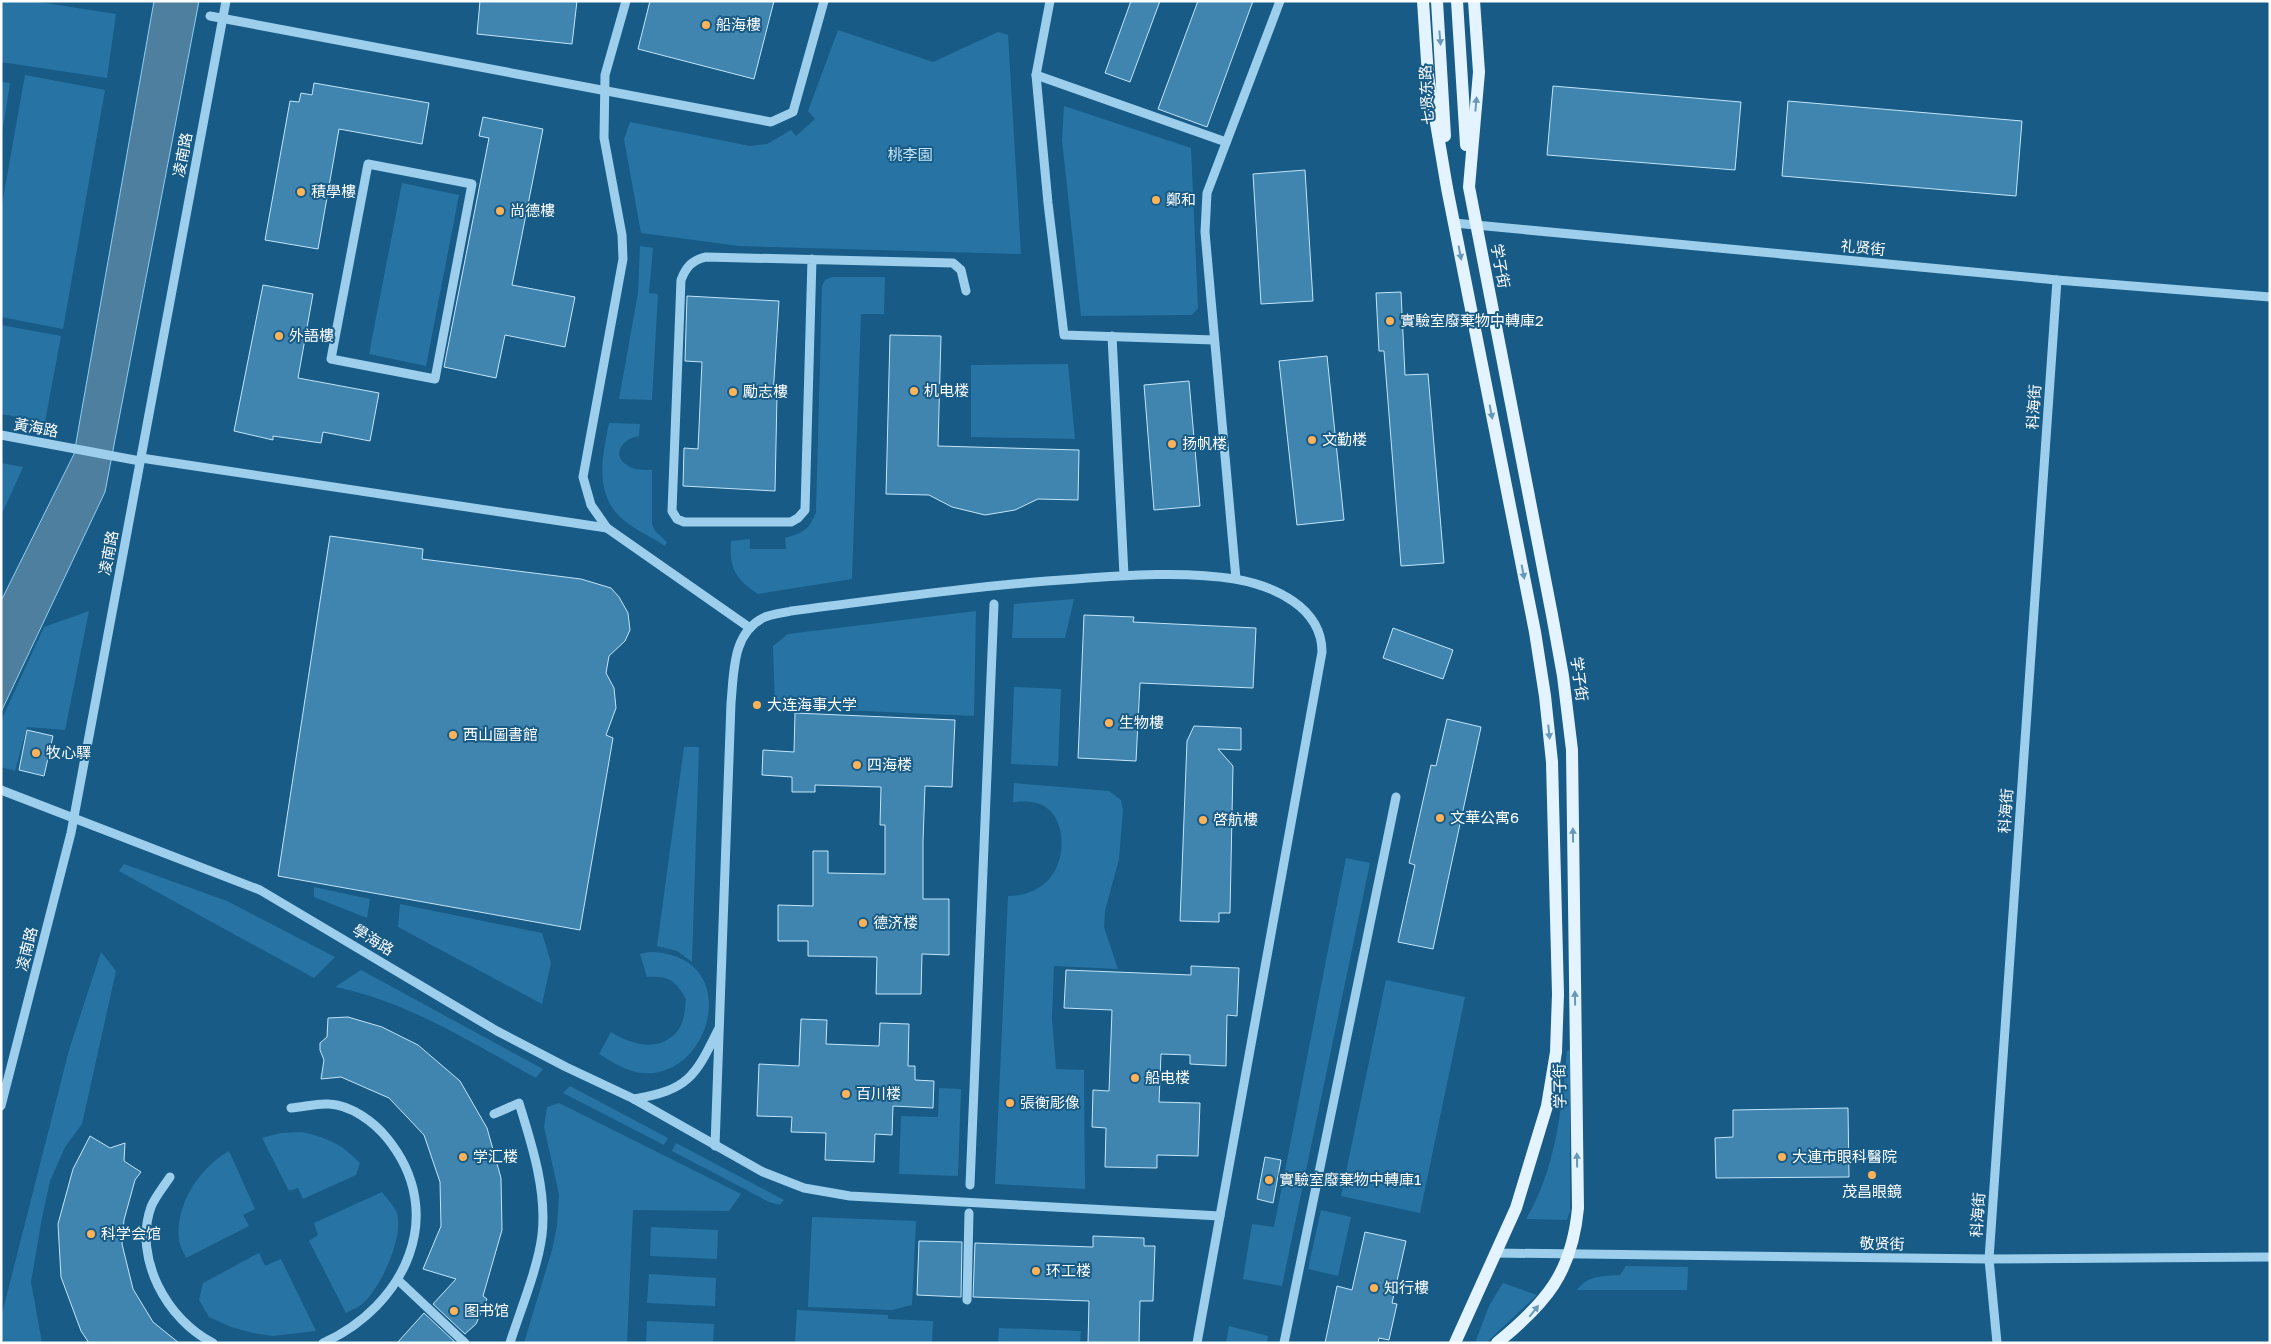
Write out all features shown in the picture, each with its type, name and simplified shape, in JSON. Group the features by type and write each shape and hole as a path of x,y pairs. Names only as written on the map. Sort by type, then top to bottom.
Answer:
{"main road":[{"name":"学子街","path":"1423,1 1428,76 1447,188 1535,632 1545,696 1552,762 1558,984 1556,1052 1547,1106 1516,1208 1455,1343"},
{"name":"七贤东路","path":"1437,1 1443,75 1447,188"},
{"path":"1456,1 1468,188"},
{"name":"学子街","path":"1474,1 1479,72 1468,188 1552,615 1563,676 1572,750 1578,1208 1570,1254 1556,1283 1529,1316 1497,1343"}],"street":[{"name":"凌南路","path":"1,1106 74,817 226,1"},
{"path":"626,1 605,74 604,138 622,235 623,260 583,477 591,504 607,528 750,628"},
{"path":"210,16 771,122 792,112 824,1"},
{"path":"1050,1 1036,75 1048,203 1064,335 1214,340"},
{"path":"1236,579 1205,232 1207,193 1280,1"},
{"path":"1036,75 1226,142"},
{"path":"368,164 472,184 435,379 330,359 368,164"},
{"name":"礼贤街","path":"1454,223 2057,280 2270,297"},
{"path":"812,259 805,510 798,518 791,522 684,522 677,519 672,511 681,280 691,262 706,257 812,259 953,263 961,270 966,291"},
{"name":"科海街","path":"1997,1343 1988,1259 2057,280"},
{"path":"1112,336 1124,575"},
{"name":"黃海路","path":"1,435 141,460"},
{"path":"141,460 607,528"},
{"path":"715,1146 730,702 736,650 750,628 765,617 791,611 984,587 1124,575 1236,579 1270,590 1296,603 1316,622 1322,643 1197,1343"},
{"path":"970,1185 994,604"},
{"name":"學海路","path":"1,790 260,890 497,1030 566,1067 634,1099 763,1172 804,1188 850,1196 1220,1216"},
{"path":"1284,1343 1396,797"},
{"path":"634,1099 662,1094 681,1084 697,1071 720,1026"},
{"path":"494,1114 519,1103 533,1149 542,1196 542,1236 529,1285 510,1343"},
{"path":"291,1108 330,1104 355,1111 379,1128 401,1155 414,1188 415,1221 410,1254 398,1280 386,1298 358,1324 323,1343"},
{"path":"170,1177 152,1206 146,1230 148,1257 156,1279 177,1317 198,1336 213,1343"},
{"path":"967,1300 969,1213"},
{"name":"敬贤街","path":"1495,1253 1988,1259 2270,1257"},
{"path":"398,1280 465,1343"}],"green space":[{"path":"1,1 32,1 116,14 107,78 1,62"},
{"name":"桃李園","path":"838,30 933,62 998,32 1008,35 1021,254 739,246 641,233 624,139 630,122 750,146 767,144 791,130 796,136 815,119 808,111"},
{"path":"25,75 105,90 63,329 1,317 1,210"},
{"path":"1,82 10,83 1,140"},
{"path":"1064,106 1191,148 1198,308 1192,315 1081,316 1062,140"},
{"path":"402,183 459,195 426,366 369,354"},
{"path":"640,246 653,248 649,293 658,294 652,400 619,399 638,293"},
{"path":"832,277 885,277 884,314 861,314 852,579 758,594 739,578 731,559 731,541 750,539 750,549 786,549 785,538 805,530 816,512 822,286 825,280"},
{"path":"1,325 61,336 45,422 1,414"},
{"path":"1068,364 1075,439 971,437 971,365"},
{"path":"609,423 640,424 639,436 626,441 622,445 619,455 625,464 632,468 652,470 652,524 655,531 667,542 665,546 624,520 611,506 606,495 602,471"},
{"path":"1,463 23,467 1,516"},
{"path":"1074,599 1065,638 1012,638 1014,604"},
{"path":"89,611 65,730 27,727 15,771 1,767 1,721 44,627"},
{"path":"976,611 974,716 775,707 773,646 788,634"},
{"path":"1014,687 1061,689 1058,766 1011,764"},
{"path":"684,747 699,747 692,962 677,951 657,946"},
{"path":"1014,783 1109,791 1121,800 1123,810 1119,859 1105,911 1104,927 1118,969 1054,966 1052,1018 1056,1069 1084,1070 1085,1189 995,1184 1008,896 1021,895 1032,891 1050,879 1059,859 1061,848 1060,827 1052,813 1039,804 1013,802"},
{"path":"1346,858 1370,863 1282,1286 1243,1279 1252,1224 1274,1227"},
{"path":"124,864 227,901 335,957 314,978 119,871"},
{"path":"314,887 370,899 367,918 314,897"},
{"path":"400,904 542,933 551,963 542,1004 398,927"},
{"path":"101,952 116,971 82,1124 65,1147 50,1181 31,1282 42,1343 1,1343 1,1318 69,1050"},
{"path":"649,952 679,958 699,972 708,993 708,1016 700,1038 686,1058 666,1070 641,1073 625,1068 599,1054 611,1032 636,1043 653,1044 669,1039 681,1026 686,999 671,980 661,977 647,977 640,954"},
{"path":"361,970 543,1069 536,1078 413,1013 362,993 335,987"},
{"path":"1386,980 1465,997 1420,1213 1341,1196"},
{"path":"1570,1050 1570,1211 1567,1220 1526,1219 1536,1200 1551,1159 1560,1116 1567,1051"},
{"path":"570,1086 668,1138 664,1145 563,1093"},
{"path":"939,1088 961,1089 958,1176 899,1174 901,1116 938,1117"},
{"path":"559,1103 741,1194 729,1211 633,1210 627,1343 524,1343 552,1250 557,1226 559,1194 544,1127 547,1107"},
{"path":"302,1132 319,1136 347,1151 360,1163 356,1175 303,1199 298,1188 289,1191 262,1138 280,1133"},
{"path":"676,1143 784,1200 780,1205 769,1202 672,1151"},
{"path":"229,1151 255,1209 243,1215 249,1226 186,1258 179,1242 179,1226 185,1200 199,1177 218,1158"},
{"path":"382,1192 396,1211 398,1233 395,1246 384,1273 370,1296 359,1306 346,1313 309,1241 318,1235 314,1223"},
{"path":"1321,1210 1351,1217 1338,1276 1308,1269"},
{"path":"812,1217 916,1221 912,1305 892,1310 808,1307"},
{"path":"651,1227 718,1230 717,1259 650,1256"},
{"path":"259,1253 265,1266 281,1259 316,1331 273,1336 231,1327 209,1317 199,1300 203,1283"},
{"path":"1626,1266 1688,1267 1687,1290 1577,1290 1586,1281 1591,1279 1620,1275"},
{"path":"649,1274 716,1278 715,1306 647,1303"},
{"path":"1503,1283 1537,1295 1486,1343 1475,1343 1489,1306"},
{"path":"797,1310 888,1315 888,1319 933,1321 932,1343 795,1343"},
{"path":"647,1321 714,1324 713,1343 646,1343"},
{"path":"1229,1326 1268,1336 1267,1343 1226,1343"},
{"path":"999,1328 1081,1331 1080,1343 998,1343"}],"shaded area":[{"path":"154,1 199,1 105,492 1,712 1,601 74,454"}],"building":[{"path":"480,1 577,1 572,44 477,34"},
{"name":"船海樓","path":"650,1 774,1 754,79 638,49"},
{"path":"1131,1 1160,1 1130,82 1105,73"},
{"path":"1198,1 1253,1 1207,127 1158,109"},
{"name":"積學樓","path":"314,83 429,103 422,144 339,129 318,249 265,240 290,101 299,102 301,93 312,95"},
{"path":"1553,86 1741,102 1735,170 1547,155"},
{"path":"1788,101 2022,121 2016,196 1782,176"},
{"name":"尚德樓","path":"483,117 543,129 512,285 575,297 565,347 505,335 496,378 444,367 489,138 479,136"},
{"path":"1305,170 1313,301 1261,304 1253,174"},
{"name":"外語樓","path":"263,285 313,294 298,378 379,393 370,441 323,432 321,443 273,436 273,440 234,431"},
{"path":"1401,292 1405,375 1428,374 1444,563 1401,566 1384,351 1379,351 1376,293"},
{"name":"勵志樓","path":"687,296 779,301 773,396 777,396 775,491 683,486 684,448 698,449 702,362 685,361"},
{"name":"机电楼","path":"890,335 941,336 938,446 1079,450 1078,500 1038,499 1015,510 985,515 952,507 929,495 886,494"},
{"name":"文勤楼","path":"1327,356 1344,520 1297,525 1279,361"},
{"name":"扬帆楼","path":"1189,381 1200,506 1154,510 1144,385"},
{"name":"西山圖書館","path":"330,536 423,549 422,559 581,579 611,588 619,597 628,613 630,630 625,641 609,656 606,673 614,688 616,708 606,735 613,738 580,930 278,876"},
{"name":"生物樓","path":"1084,615 1134,617 1133,622 1256,628 1253,688 1140,683 1136,761 1078,758"},
{"path":"1393,628 1453,650 1443,679 1383,658"},
{"path":"795,713 955,720 952,787 925,786 923,841 923,899 949,899 949,955 922,954 921,994 876,994 877,957 808,956 808,941 778,941 778,905 813,906 813,851 828,851 828,873 885,874 885,825 880,825 881,787 815,785 815,792 792,792 792,777 762,775 763,750 794,752"},
{"name":"文華公寓6","path":"1447,719 1481,727 1433,949 1398,942 1415,865 1409,863 1431,765 1436,766"},
{"name":"啓航樓","path":"1194,726 1241,728 1241,750 1218,749 1233,766 1230,913 1219,913 1219,922 1180,921 1187,741"},
{"name":"牧心驛","path":"27,730 53,736 44,776 19,770"},
{"name":"船电楼","path":"1191,966 1239,968 1237,1016 1227,1015 1226,1066 1190,1064 1190,1055 1161,1054 1159,1102 1200,1103 1198,1156 1157,1155 1157,1168 1105,1167 1106,1128 1092,1127 1093,1090 1109,1091 1112,1010 1064,1008 1066,970 1191,975"},
{"name":"学汇楼","path":"348,1017 382,1027 418,1045 460,1081 487,1128 501,1178 502,1230 483,1296 487,1299 476,1324 465,1334 433,1304 456,1279 423,1269 441,1226 440,1182 424,1135 389,1098 341,1077 321,1079 324,1060 320,1050 320,1043 327,1037 328,1018"},
{"name":"百川楼","path":"801,1019 827,1020 826,1044 879,1046 880,1023 909,1024 908,1066 915,1066 915,1080 934,1081 933,1108 893,1106 892,1135 875,1134 874,1162 825,1160 826,1133 791,1132 792,1117 757,1116 759,1064 799,1066"},
{"name":"大連市眼科醫院","path":"1848,1108 1849,1177 1716,1178 1715,1138 1733,1137 1733,1110"},
{"name":"科学会馆","path":"90,1136 110,1148 125,1143 124,1161 141,1172 135,1180 124,1220 122,1244 133,1289 153,1322 179,1343 89,1343 81,1331 61,1277 58,1224 73,1169"},
{"name":"實驗室廢棄物中轉庫1","path":"1265,1157 1281,1160 1273,1203 1257,1199"},
{"name":"知行樓","path":"1365,1232 1406,1241 1392,1303 1397,1304 1389,1340 1379,1338 1378,1343 1325,1343 1337,1286 1352,1290"},
{"name":"环工楼","path":"1093,1236 1144,1238 1144,1246 1155,1246 1153,1301 1140,1301 1139,1343 1088,1343 1089,1301 973,1297 975,1243 1093,1247"},
{"path":"919,1241 962,1242 961,1297 917,1295"},
{"path":"424,1313 456,1343 397,1343"}],"place":[{"name":"船海樓","path":"706,25"},
{"name":"積學樓","path":"301,192"},
{"name":"鄭和","path":"1156,200"},
{"name":"尚德樓","path":"500,211"},
{"name":"實驗室廢棄物中轉庫2","path":"1390,321"},
{"name":"外語樓","path":"279,336"},
{"name":"机电楼","path":"914,391"},
{"name":"勵志樓","path":"733,392"},
{"name":"文勤楼","path":"1312,440"},
{"name":"扬帆楼","path":"1172,444"},
{"name":"大连海事大学","path":"757,705"},
{"name":"生物樓","path":"1109,723"},
{"name":"西山圖書館","path":"453,735"},
{"name":"牧心驛","path":"36,753"},
{"name":"四海楼","path":"857,765"},
{"name":"文華公寓6","path":"1440,818"},
{"name":"啓航樓","path":"1203,820"},
{"name":"德济楼","path":"863,923"},
{"name":"船电楼","path":"1135,1078"},
{"name":"百川楼","path":"846,1094"},
{"name":"張衡彫像","path":"1010,1103"},
{"name":"学汇楼","path":"463,1157"},
{"name":"大連市眼科醫院","path":"1782,1157"},
{"name":"茂昌眼鏡","path":"1872,1175"},
{"name":"實驗室廢棄物中轉庫1","path":"1269,1180"},
{"name":"科学会馆","path":"91,1234"},
{"name":"环工楼","path":"1036,1271"},
{"name":"知行樓","path":"1374,1288"},
{"name":"图书馆","path":"454,1311"}]}
